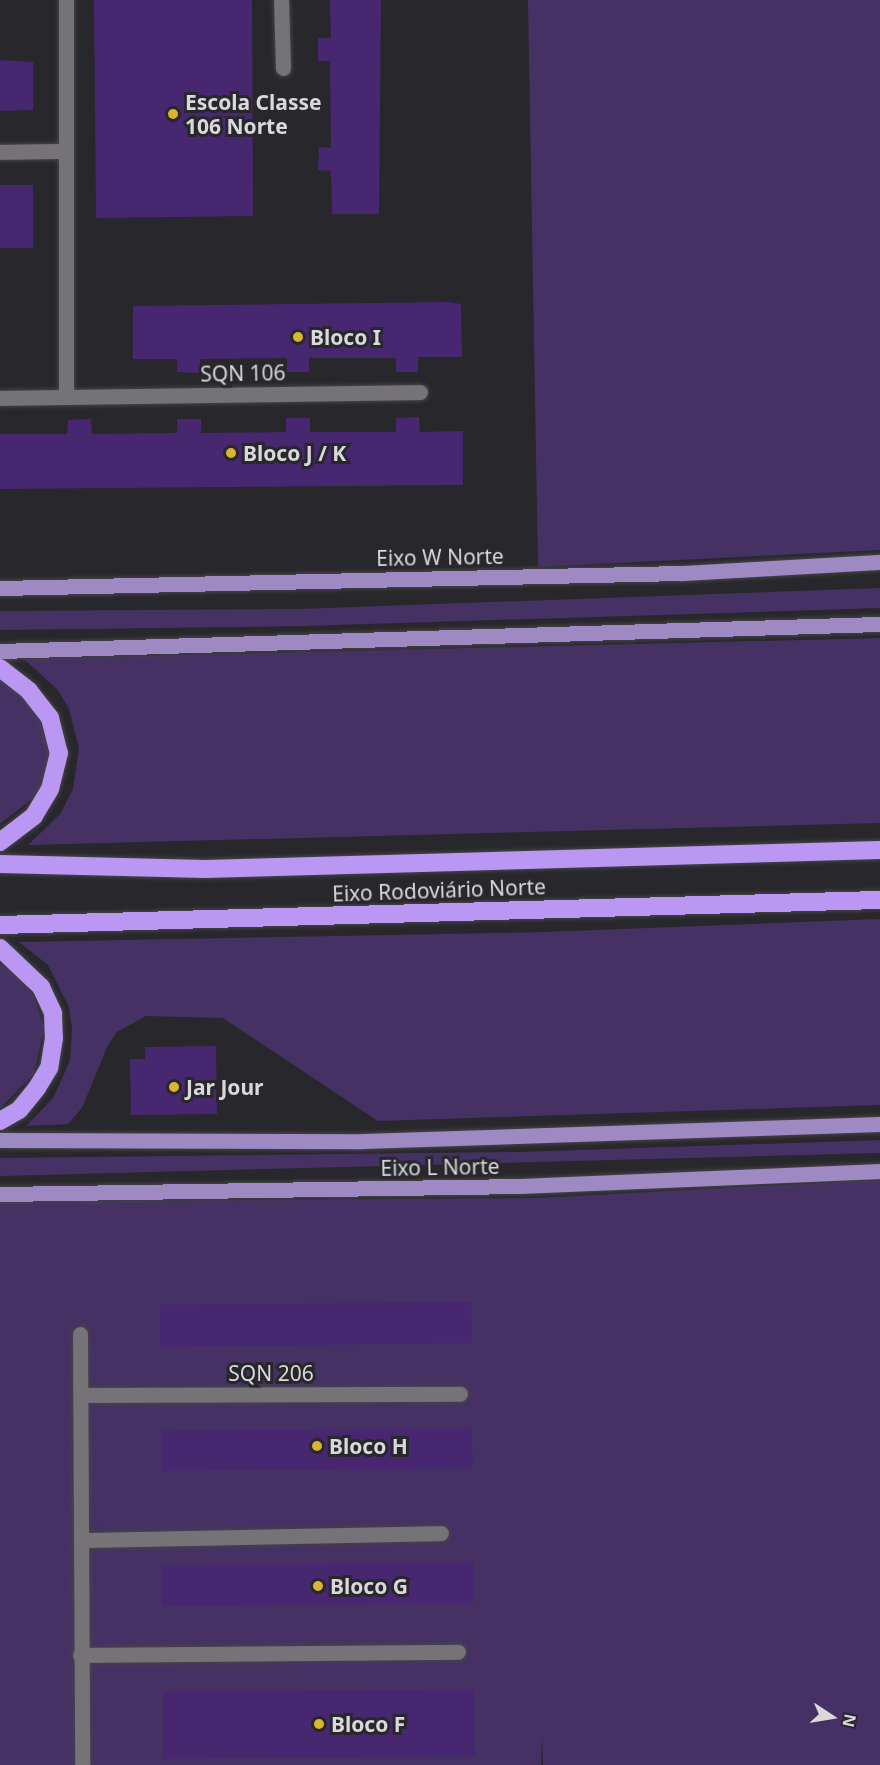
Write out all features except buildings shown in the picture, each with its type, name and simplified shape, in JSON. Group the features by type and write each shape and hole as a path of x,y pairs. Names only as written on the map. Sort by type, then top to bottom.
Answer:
{"highway":[{"path":"0,668 28,691 51,718 58,753 50,789 34,816 0,842"},
{"name":"Eixo Rodoviário Norte","path":"0,864 205,869 880,850"},
{"name":"Eixo Rodoviário Norte","path":"0,925 880,900"},
{"path":"0,948 41,987 53,1013 54,1038 49,1068 37,1088 19,1110 0,1121"}],"main road":[{"name":"Eixo W Norte","path":"0,588 682,573 880,562"},
{"path":"0,651 880,624"},
{"name":"Eixo L Norte","path":"0,1140 363,1141 880,1124"},
{"name":"Eixo L Norte","path":"0,1194 532,1186 880,1171"}],"street":[{"path":"66,0 66,397"},
{"path":"281,0 283,68"},
{"path":"0,152 66,151"},
{"name":"SQN 106","path":"0,398 420,392"},
{"path":"80,1334 82,1765"},
{"name":"SQN 206","path":"82,1395 460,1394"},
{"path":"81,1540 441,1533"},
{"path":"80,1654 458,1652"}],"shaded area":[{"path":"528,0 880,0 880,550 538,567"},
{"path":"880,588 880,608 304,626 0,630 0,611 299,609"},
{"path":"880,638 880,823 28,845 61,813 73,789 79,748 69,709 58,690 24,659"},
{"path":"0,679 13,686 42,718 51,761 37,795 0,824"},
{"path":"880,919 880,1105 378,1121 223,1018 146,1016 117,1032 108,1045 82,1108 68,1124 26,1126 53,1098 61,1081 70,1060 72,1028 69,1007 48,965 19,942 545,932"},
{"path":"0,964 16,973 34,996 44,1028 34,1074 0,1108"},
{"path":"880,1140 880,1153 0,1176 0,1158 519,1152"},
{"path":"880,1180 880,1765 543,1765 542,1735 541,1765 0,1765 0,1202 537,1198"}],"place":[{"name":"Escola Classe 106 Norte","path":"173,114"},
{"name":"Bloco I","path":"298,337"},
{"name":"Bloco J / K","path":"231,453"},
{"name":"Jar Jour","path":"174,1087"},
{"name":"Bloco H","path":"317,1446"},
{"name":"Bloco G","path":"318,1586"},
{"name":"Bloco F","path":"319,1724"}]}
